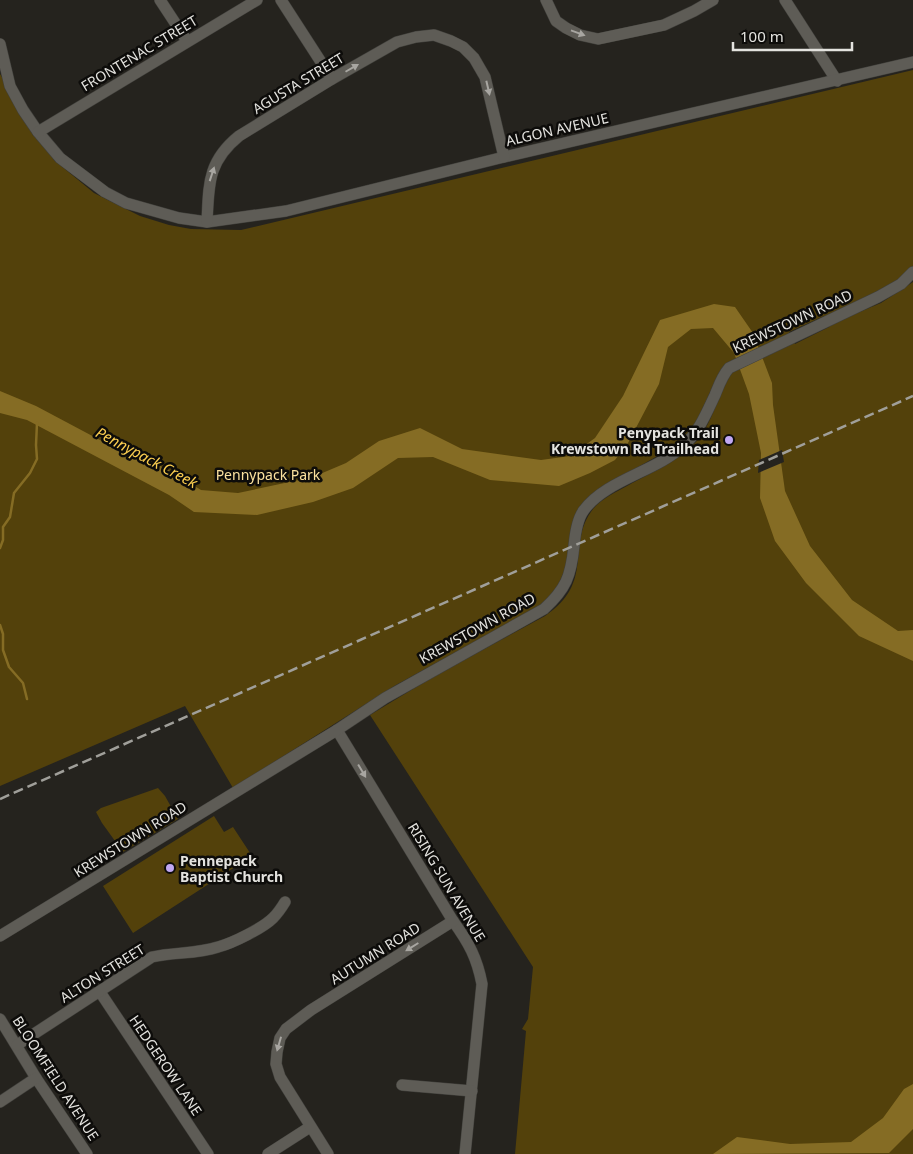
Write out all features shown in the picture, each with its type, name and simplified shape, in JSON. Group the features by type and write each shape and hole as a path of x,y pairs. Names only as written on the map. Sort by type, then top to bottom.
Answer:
{"street":[{"path":"160,0 187,41"},
{"name":"FRONTENAC STREET","path":"38,132 256,0"},
{"path":"281,0 332,79"},
{"path":"546,0 556,21 580,35 598,39 664,25 712,0"},
{"path":"785,0 837,81"},
{"name":"AGUSTA STREET","path":"207,222 209,183 219,157 228,145 239,136 332,79 397,42 416,37 434,35 451,41 463,47 474,58 485,77 504,157"},
{"name":"ALGON AVENUE","path":"0,44 10,86 38,132 60,158 105,192 126,203 153,211 207,222 286,211 504,157 913,62"},
{"name":"KREWSTOWN ROAD","path":"0,936 337,730 385,698 544,609 559,596 567,580 573,556 575,534 582,512 601,494 684,446 700,427 726,372 734,365 886,293 901,284 913,272"},
{"name":"RISING SUN AVENUE","path":"337,730 453,921 468,941 478,965 482,984 465,1154"},
{"name":"ALTON STREET","path":"17,1045 152,957 170,953 218,948 242,938 273,918 286,902"},
{"name":"AUTUMN ROAD","path":"328,1154 280,1077 276,1064 280,1038 286,1029 312,1010 453,921"},
{"name":"HEDGEROW LANE","path":"100,992 208,1154"},
{"name":"BLOOMFIELD AVENUE","path":"0,1019 36,1078 87,1154"},
{"path":"0,1102 36,1078"},
{"path":"402,1085 472,1091"},
{"path":"268,1154 310,1127"}],"green space":[{"name":"Pennypack Park","path":"913,70 913,266 901,278 880,291 825,318 824,316 789,332 795,344 829,327 828,325 881,303 913,282 913,1154 515,1154 526,1031 522,1029 528,1019 533,967 370,715 431,678 545,616 561,603 570,590 575,577 581,536 585,523 593,509 609,496 659,469 689,449 704,431 718,400 712,388 695,425 682,440 593,493 567,565 555,592 538,607 396,685 233,788 185,706 0,786 0,74 54,160 94,193 140,216 169,225 191,229 241,230"},
{"path":"158,788 165,796 178,819 123,852 96,812 101,808"},
{"path":"214,816 224,832 233,827 252,856 133,933 103,886"}],"shaded area":[{"path":"714,304 735,307 753,333 772,383 773,405 785,491 810,546 852,600 898,631 913,630 913,661 859,636 806,583 775,541 760,498 761,453 749,394 734,353 713,328 691,329 668,347 659,384 628,443 615,460 559,486 490,480 433,457 398,458 353,488 313,502 257,515 194,512 169,495 27,420 0,413 0,391 36,406 115,448 165,468 201,490 238,493 313,477 346,463 379,441 420,428 462,449 541,460 570,456 595,438 623,396 660,320"},
{"path":"913,1084 913,1129 889,1153 713,1154 737,1137 790,1144 851,1142 883,1118 904,1089"}],"pier":[{"path":"782,450 784,462 758,473 759,460"}],"waterway":[{"path":"0,548 3,540 3,527 10,517 14,493 30,473 37,459 37,423"},
{"path":"0,625 3,634 3,650 9,667 23,683 27,699"}],"railway":[{"path":"0,799 913,396"}],"place":[{"name":"Penypack Trail Krewstown Rd Trailhead","path":"729,440"},
{"name":"Pennepack Baptist Church","path":"170,868"}],"water label":[{"name":"Pennypack Creek","path":"147,457"}]}
